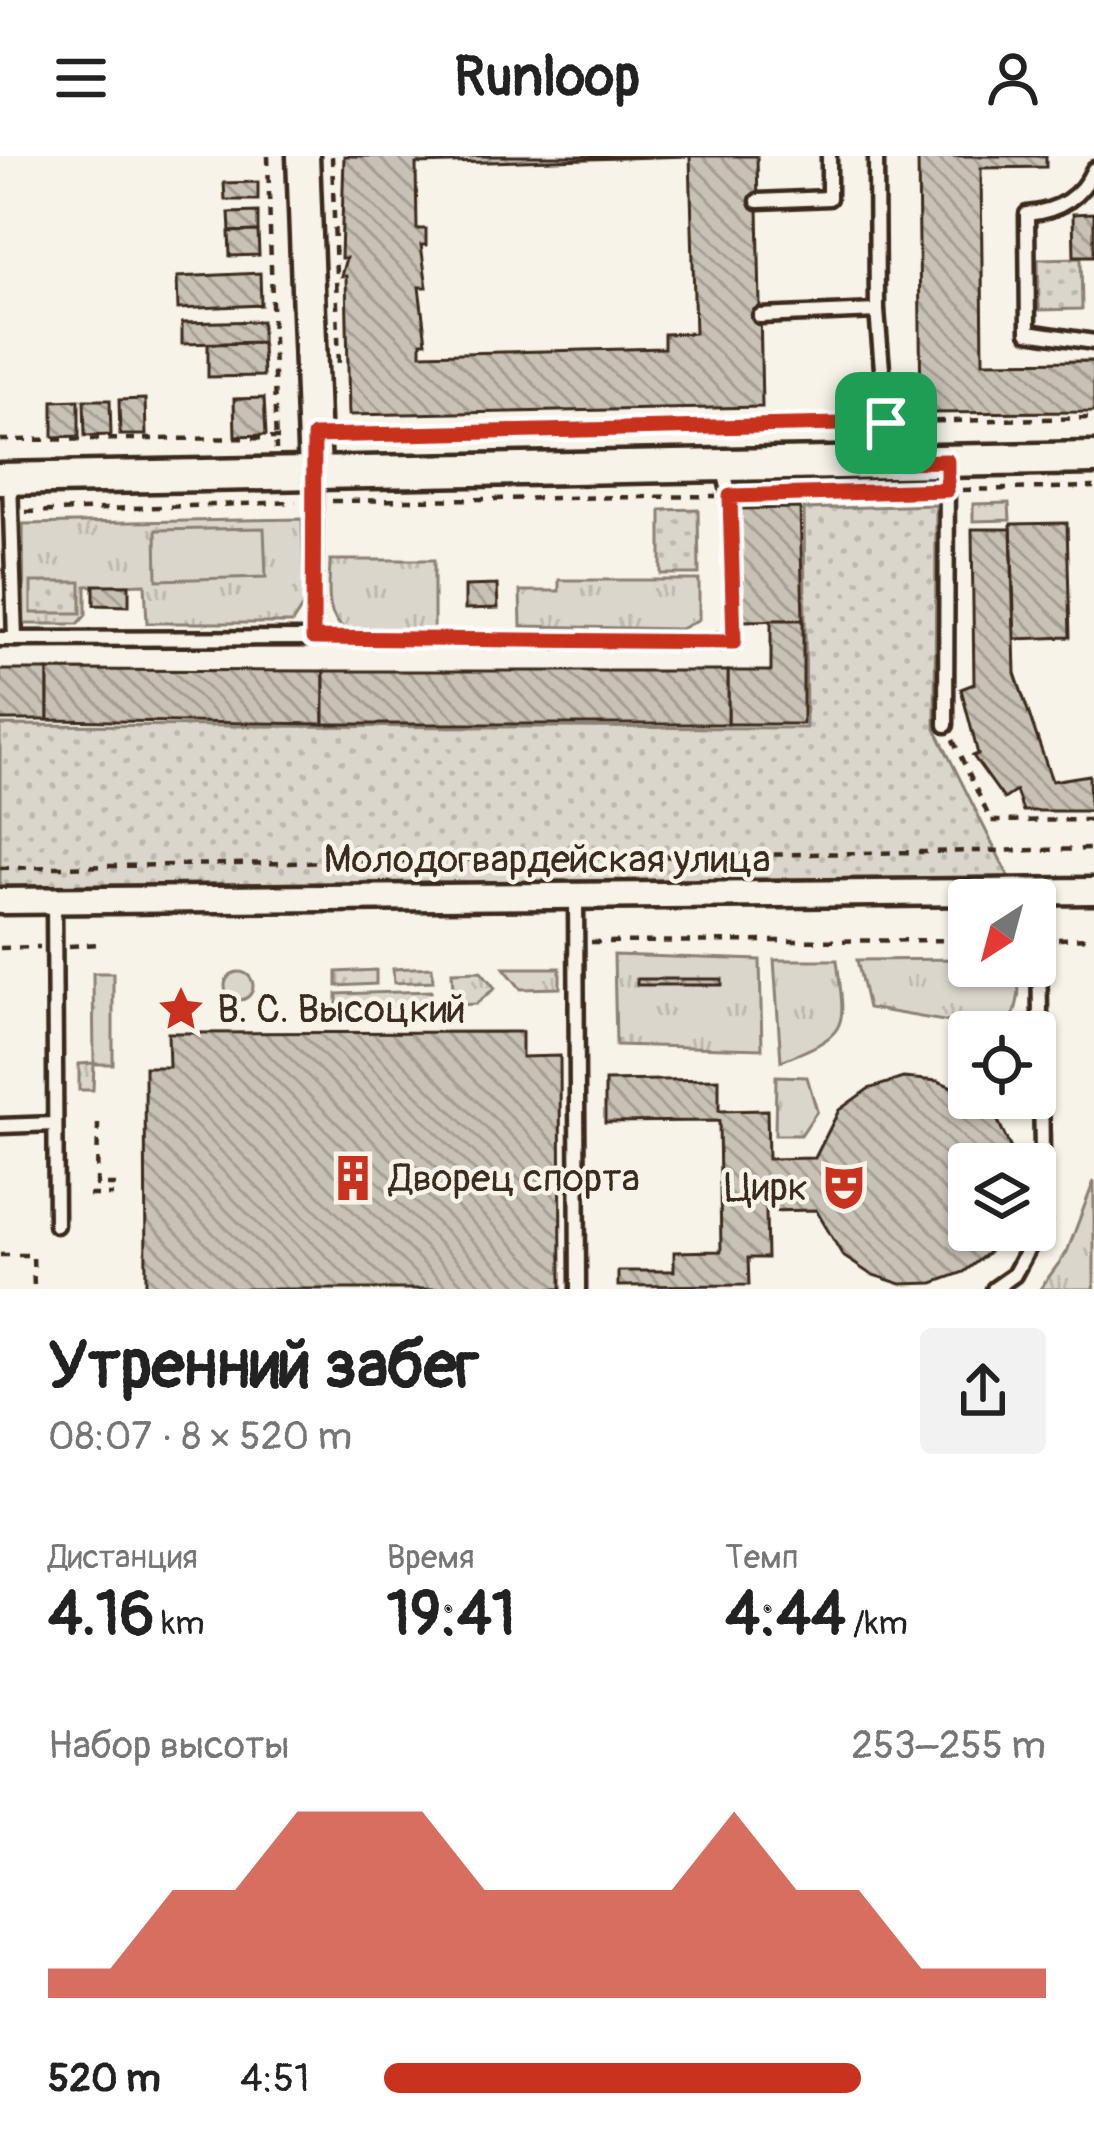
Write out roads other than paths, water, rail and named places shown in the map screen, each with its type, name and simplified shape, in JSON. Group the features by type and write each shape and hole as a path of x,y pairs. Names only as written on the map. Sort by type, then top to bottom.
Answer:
{"street":[{"path":"303,156 315,488"},
{"path":"5,479 315,488 726,480 890,462 947,476 1094,458"},
{"name":"Молодогвардейская улица","path":"1056,891 1094,891"},
{"name":"Молодогвардейская улица","path":"0,901 948,892"}],"lane":[{"path":"758,201 830,198 829,156"},
{"path":"876,156 877,311 890,462"},
{"path":"1094,169 1070,201 1048,212 1027,214 1028,332 1094,342"},
{"path":"760,316 877,311"},
{"path":"946,725 947,476"},
{"path":"5,479 12,513 8,639 734,642 726,480"},
{"path":"313,638 315,488"},
{"path":"576,895 578,1289"},
{"path":"54,901 56,1226"},
{"path":"994,1289 1013,1275 1043,1221 1040,987"},
{"path":"0,1126 55,1124"}],"place":[{"name":"В. С. Высоцкий","path":"181,1009"},
{"name":"Дворец спорта","path":"353,1178"},
{"name":"Цирк","path":"844,1187"}]}
